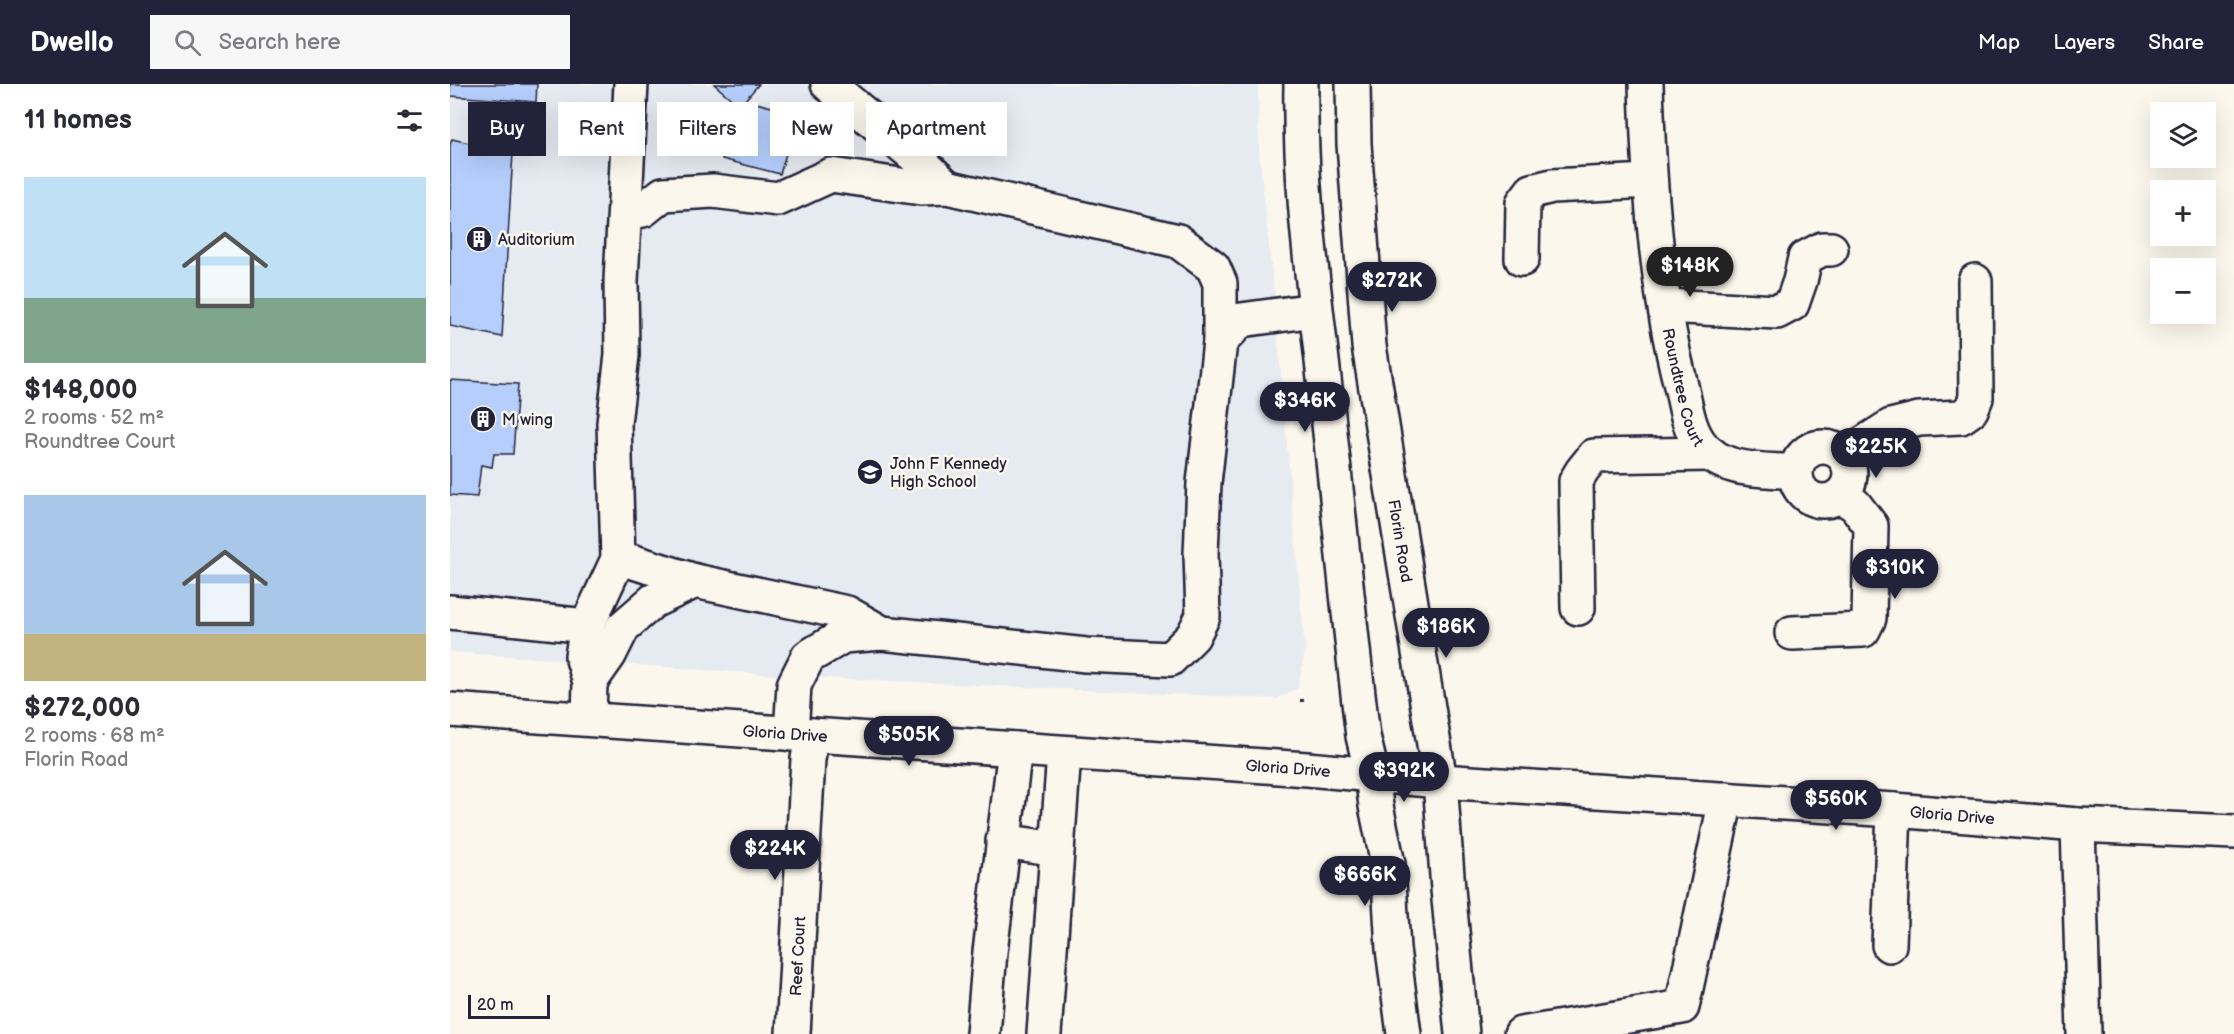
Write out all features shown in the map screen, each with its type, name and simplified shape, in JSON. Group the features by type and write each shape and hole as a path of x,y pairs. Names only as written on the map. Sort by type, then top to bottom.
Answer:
{"street":[{"path":"589,718 590,682 582,656 587,626 618,560 614,423 622,355 621,280 631,84"},
{"path":"828,84 916,157 947,187"},
{"path":"1301,84 1300,131 1315,310 1363,736 1388,864 1393,949 1404,1034"},
{"name":"Florin Road","path":"1353,84 1354,144 1369,346 1440,781 1462,1034"},
{"name":"Roundtree Court","path":"1646,84 1649,181 1666,306 1677,369 1692,430 1702,446 1717,459 1735,466 1795,472"},
{"path":"618,560 634,562 695,581 847,613 882,633 1086,655 1170,659 1193,636 1203,616 1201,554 1204,483 1220,342 1220,283 1213,267 1178,242 947,187 921,189 831,175 778,199 713,191 663,194 643,210 625,212"},
{"path":"1522,260 1523,203 1532,191 1552,186 1649,181"},
{"path":"1666,306 1777,312 1792,304 1805,258 1822,249 1831,249"},
{"path":"1844,456 1891,426 1919,419 1960,417 1971,410 1976,398 1975,281"},
{"path":"1220,342 1241,320 1315,310"},
{"path":"1825,446 1836,449 1844,456 1851,477 1848,487 1841,496 1831,501 1821,502 1810,499 1802,492 1796,482 1795,472 1798,461 1805,453 1825,446"},
{"path":"1578,608 1576,481 1594,456 1711,454"},
{"path":"1792,633 1863,630 1869,618 1871,526 1855,505 1841,496"},
{"path":"590,682 609,655 623,627 652,601 695,581"},
{"path":"450,612 587,626"},
{"name":"Reef Court","path":"793,1034 808,759 794,685 808,657 843,636 882,633"},
{"path":"450,710 450,715"},
{"name":"Gloria Drive","path":"450,710 1372,774 1440,781 1894,810 2078,825 2234,832"},
{"path":"983,1034 990,952 1015,749"},
{"path":"1044,1034 1064,753"},
{"path":"1521,1034 1682,1007 1726,799"},
{"path":"1889,945 1894,810"},
{"path":"2078,825 2084,1034"},
{"path":"1003,841 1057,849"}],"shaded area":[{"name":"John F Kennedy High School","path":"450,84 1258,84 1259,152 1274,293 1305,651 1298,688 1277,699 806,677 450,652"}],"building":[{"path":"450,84 537,84 536,102 450,96"},
{"path":"714,84 759,84 745,100 753,102 735,102"},
{"path":"758,103 770,107 770,156 785,156 780,174 722,159 723,156 758,156"},
{"name":"Auditorium","path":"452,139 468,143 468,156 513,156 502,337 450,326 450,145"},
{"name":"M wing","path":"450,380 518,384 513,454 494,454 492,467 481,465 477,497 450,495"}],"place":[{"name":"Auditorium","path":"479,239"},
{"name":"M wing","path":"483,419"},
{"name":"John F Kennedy High School","path":"870,472"}]}
